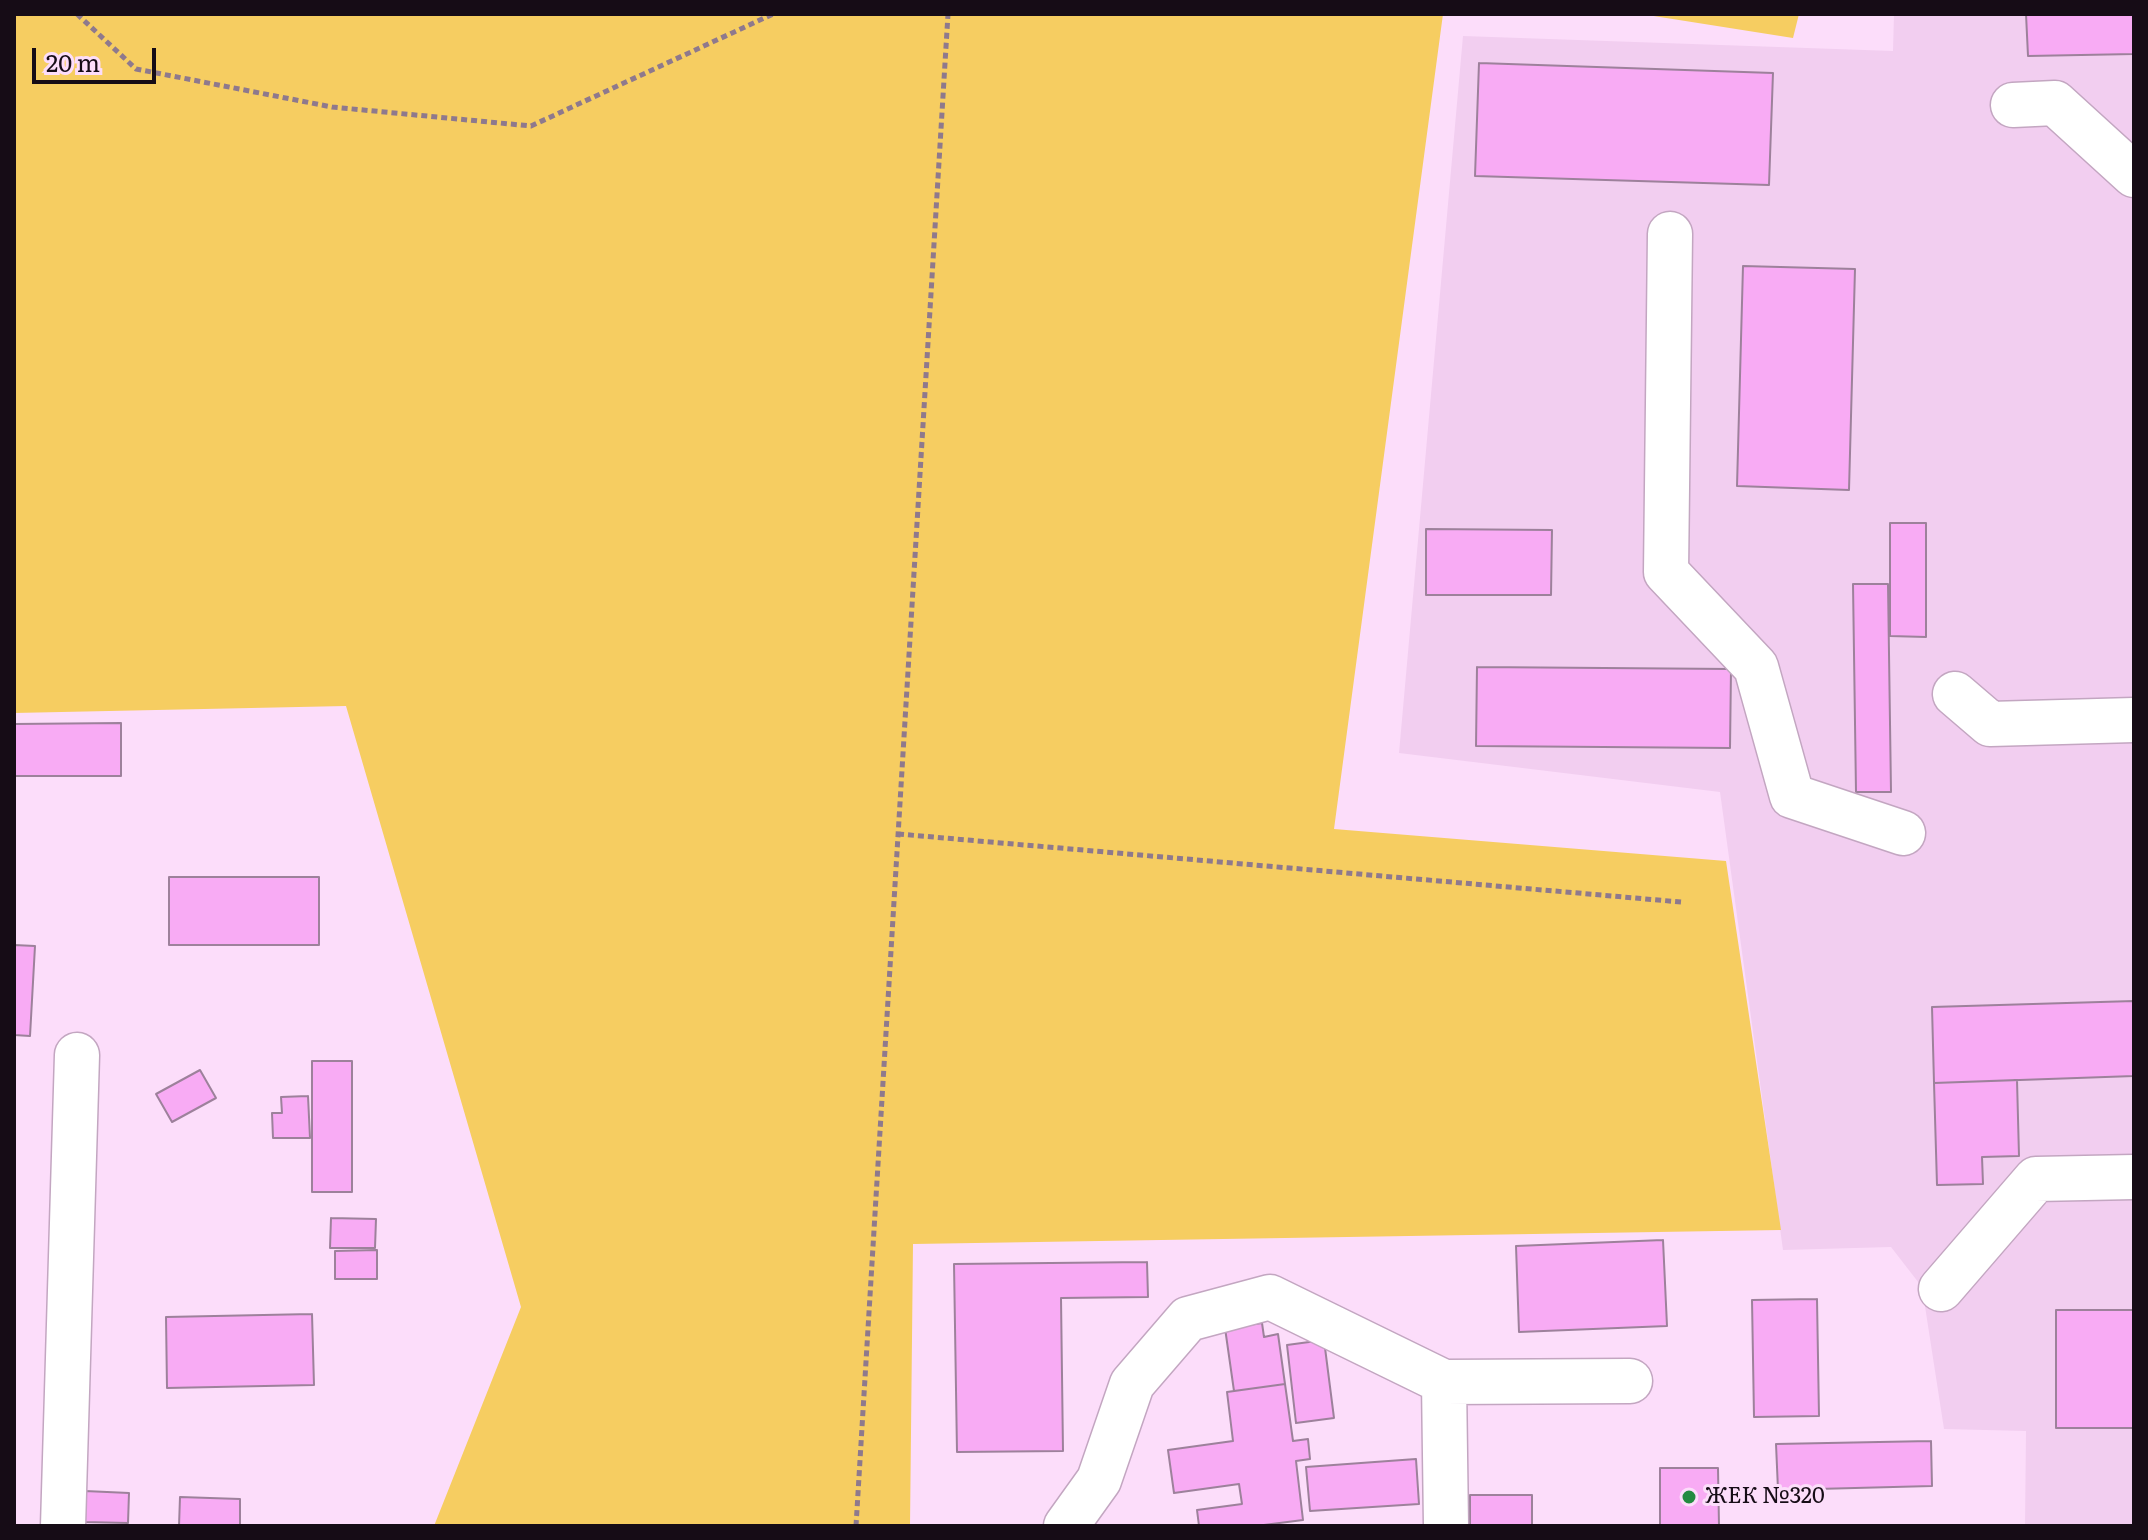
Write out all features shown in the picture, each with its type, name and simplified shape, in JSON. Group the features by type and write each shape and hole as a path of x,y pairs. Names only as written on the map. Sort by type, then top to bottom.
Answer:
{"lane":[{"path":"2013,105 2055,103 2134,175"},
{"path":"1670,234 1666,572 1756,667 1792,796 1903,833"},
{"path":"1955,694 1990,724 2134,720"},
{"path":"63,1526 77,1055"},
{"path":"1941,1289 2036,1179 2134,1177"},
{"path":"1066,1526 1099,1480 1132,1384 1188,1319 1270,1297 1444,1382 1630,1381"},
{"path":"1444,1382 1446,1526"}],"path":[{"path":"77,14 136,69 332,107 531,126 773,14"},
{"path":"856,1526 948,14"},
{"path":"898,834 1681,902"}],"shaded area":[{"path":"14,14 1443,14 1334,829 1726,861 1781,1230 913,1244 910,1526 434,1526 521,1307 346,706 14,713"},
{"path":"1641,14 1799,14 1793,38"},
{"path":"1894,14 2134,14 2134,1526 2025,1526 2026,1431 1944,1429 1922,1287 1891,1247 1783,1250 1720,792 1399,753 1463,36 1893,51"}],"building":[{"path":"2026,14 2134,14 2134,54 2028,56"},
{"path":"1479,63 1773,73 1769,185 1475,176"},
{"path":"1743,266 1855,269 1849,490 1737,486"},
{"path":"1890,523 1926,523 1926,637 1890,636"},
{"path":"1426,529 1552,530 1551,595 1426,595"},
{"path":"1853,584 1888,584 1891,792 1856,792"},
{"path":"1477,667 1731,669 1730,748 1476,746"},
{"path":"121,723 121,776 14,776 14,724"},
{"path":"169,877 319,877 319,945 169,945"},
{"path":"14,945 35,946 30,1036 14,1035"},
{"path":"2134,1001 2134,1076 1934,1083 1932,1007"},
{"path":"312,1061 352,1061 352,1192 312,1192"},
{"path":"200,1070 216,1098 172,1122 156,1094"},
{"path":"2017,1080 2019,1156 1982,1157 1983,1184 1937,1185 1934,1083"},
{"path":"308,1096 310,1138 273,1138 272,1113 282,1113 281,1097"},
{"path":"331,1218 376,1219 375,1248 330,1248"},
{"path":"1663,1240 1667,1326 1519,1332 1516,1246"},
{"path":"377,1250 377,1279 335,1279 335,1251"},
{"path":"1147,1262 1148,1297 1061,1298 1063,1451 957,1452 954,1264"},
{"path":"1817,1299 1819,1416 1754,1417 1752,1300"},
{"path":"2056,1310 2134,1310 2134,1428 2056,1428"},
{"path":"312,1314 314,1385 167,1388 166,1317"},
{"path":"1262,1323 1264,1337 1278,1334 1285,1384 1234,1391 1225,1328"},
{"path":"1324,1340 1334,1418 1296,1423 1287,1345"},
{"path":"1285,1384 1293,1441 1308,1439 1310,1459 1296,1461 1303,1520 1256,1526 1199,1526 1197,1510 1242,1504 1239,1484 1174,1493 1168,1450 1233,1441 1227,1392"},
{"path":"1931,1441 1932,1486 1778,1490 1776,1444"},
{"path":"1416,1459 1419,1504 1310,1511 1306,1467"},
{"name":"ЖЕК №320","path":"1660,1468 1718,1468 1719,1526 1660,1526"},
{"path":"85,1491 129,1493 128,1523 84,1522"},
{"path":"1470,1495 1532,1495 1532,1526 1470,1526"},
{"path":"180,1497 240,1499 240,1526 179,1526"}],"place":[{"name":"ЖЕК №320","path":"1689,1497"}]}
